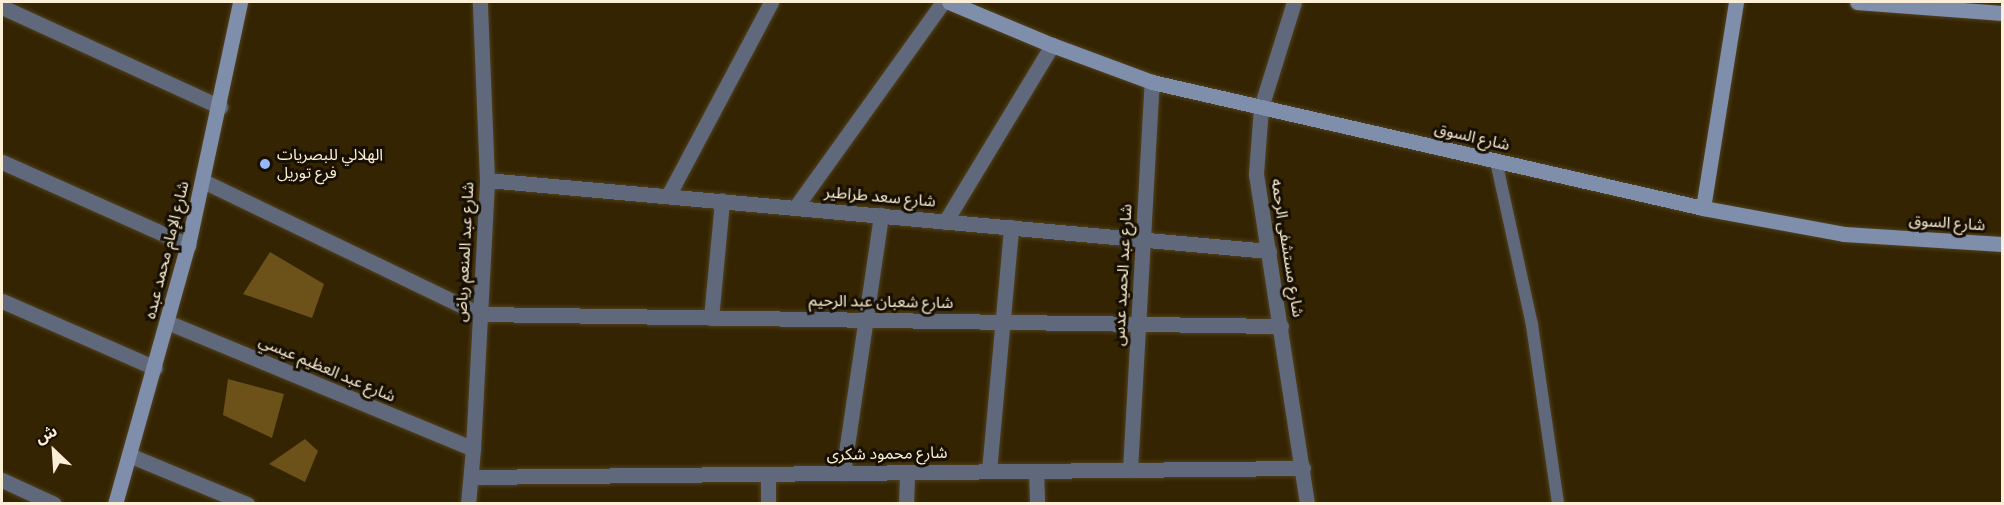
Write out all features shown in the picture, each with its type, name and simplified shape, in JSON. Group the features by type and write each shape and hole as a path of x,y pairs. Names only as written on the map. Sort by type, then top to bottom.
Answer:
{"main road":[{"name":"شارع الإمام محمد عبده","path":"115,504 188,245 220,106 240,2"},
{"name":"شارع السوق","path":"949,2 1052,45 1152,82 1703,208 1844,234 2002,244"},
{"path":"1703,208 1736,2"},
{"path":"1857,2 1948,5 2002,13"}],"street":[{"name":"شارع عبد المنعم رياض","path":"468,504 487,180 480,2"},
{"path":"668,196 771,2"},
{"path":"795,208 943,2"},
{"name":"شارع مستشفى الرحمه","path":"1294,2 1261,107 1256,174 1307,504"},
{"path":"2,7 220,106"},
{"path":"945,222 1052,45"},
{"name":"شارع عبد الحميد عدس","path":"1130,470 1152,82"},
{"path":"2,162 188,245"},
{"name":"شارع سعد طراطير","path":"487,180 1269,251"},
{"path":"203,181 479,314"},
{"path":"711,318 722,201"},
{"path":"843,473 880,215"},
{"path":"989,471 1011,227"},
{"path":"2,301 155,368"},
{"name":"شارع شعبان عبد الرحيم","path":"479,314 1281,326"},
{"name":"شارع عبد العظيم عيسي","path":"167,322 473,449"},
{"path":"129,455 247,504"},
{"name":"شارع محمود شكرى","path":"471,477 1303,468"},
{"path":"1036,471 1037,504"},
{"path":"906,472 906,504"},
{"path":"768,474 768,504"},
{"path":"2,480 54,504"}],"lane":[{"path":"1496,161 1532,325 1557,504"}],"building":[{"path":"270,252 324,284 312,318 243,294"},
{"path":"228,379 284,394 272,438 223,415"},
{"path":"305,439 318,451 305,482 269,464"}],"place":[{"name":"الهلالي للبصريات فرع توريل","path":"265,164"}]}
